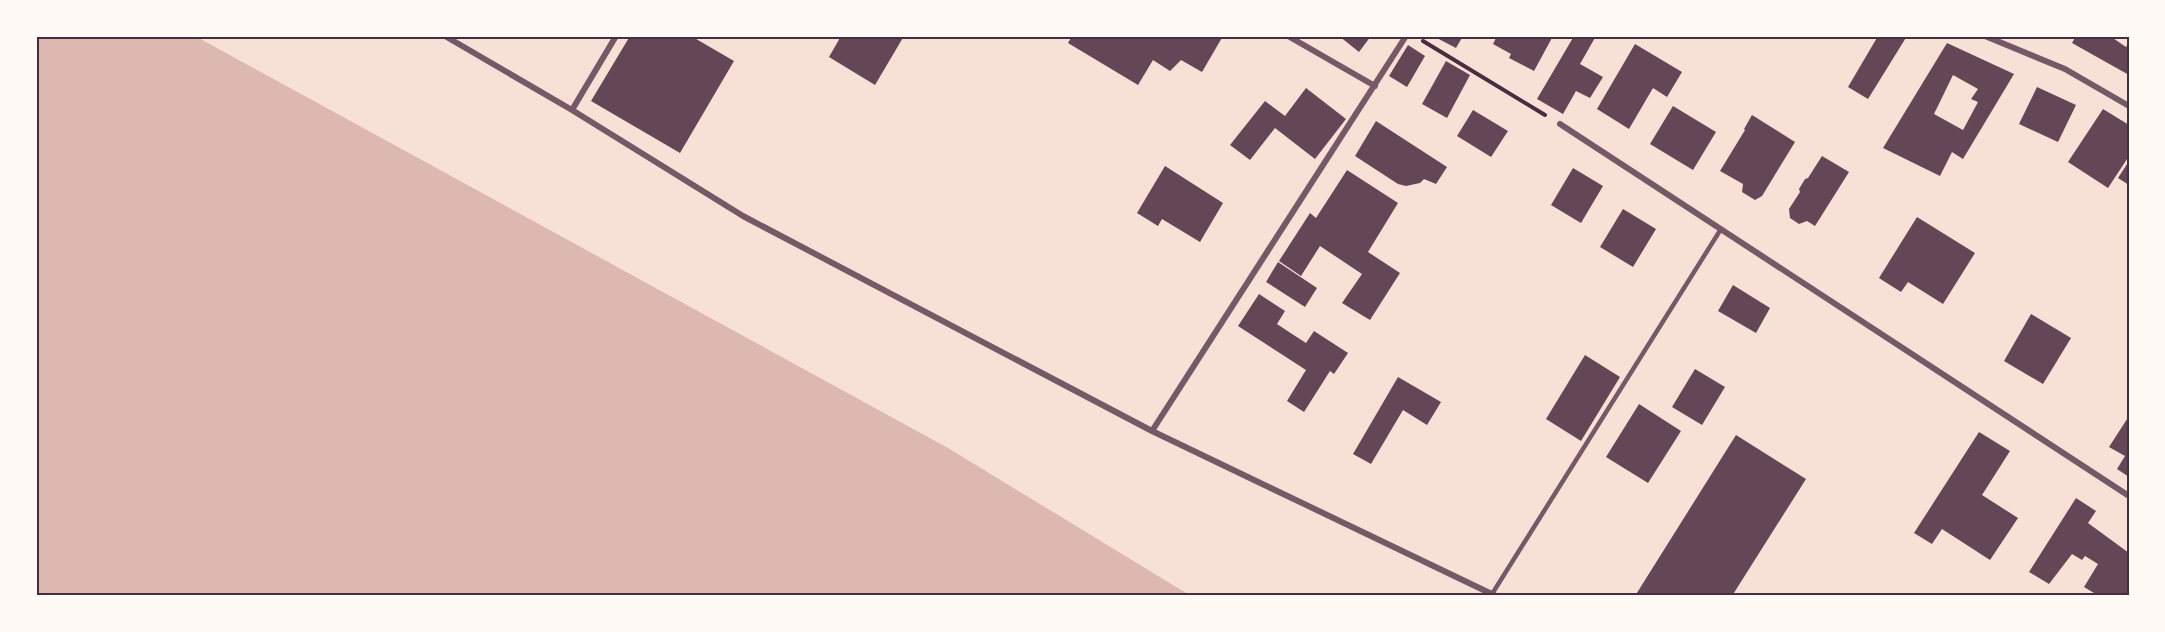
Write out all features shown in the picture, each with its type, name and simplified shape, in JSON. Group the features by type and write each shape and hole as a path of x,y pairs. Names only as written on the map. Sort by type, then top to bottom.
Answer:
{"street":[{"path":"445,36 572,110 744,216 1152,431 1494,595"},
{"path":"572,110 616,36"},
{"path":"1288,36 1375,86"},
{"path":"1152,431 1406,36"},
{"path":"1985,36 2065,69 2129,106"},
{"path":"1560,124 2129,495"}],"lane":[{"path":"1494,595 1720,229"}],"path":[{"path":"1415,36 1560,124"}],"shaded area":[{"path":"36,36 195,36 948,448 1191,596 36,596"}],"building":[{"path":"630,36 691,36 734,61 680,153 591,101"},
{"path":"841,36 904,36 875,85 829,57"},
{"path":"1072,36 1223,36 1202,72 1181,60 1170,71 1153,60 1138,85 1068,43"},
{"path":"1339,36 1371,36 1359,52"},
{"path":"1433,36 1463,36 1456,48"},
{"path":"1497,36 1553,36 1534,71 1509,58 1511,54 1493,44"},
{"path":"1574,36 1596,36 1580,64 1603,77 1590,98 1576,91 1563,114 1537,99"},
{"path":"1878,36 1907,36 1868,99 1848,87"},
{"path":"2076,36 2110,36 2126,47 2129,42 2129,75 2072,43"},
{"path":"1947,43 2014,74 1963,159 1952,152 1940,176 1883,148","holes":["1953,75 1978,89 1971,99 1978,102 1963,130 1934,114"]},
{"path":"1635,44 1682,72 1667,97 1653,88 1629,129 1597,109"},
{"path":"1408,45 1425,56 1407,87 1389,76"},
{"path":"1446,61 1470,75 1447,118 1422,104"},
{"path":"2037,87 2076,105 2058,142 2019,124"},
{"path":"1306,88 1346,119 1315,159 1275,128 1250,160 1230,145 1265,101 1285,116"},
{"path":"1673,106 1716,132 1693,170 1650,144"},
{"path":"2103,109 2129,125 2129,156 2108,188 2068,162"},
{"path":"1473,110 1508,131 1491,157 1457,136"},
{"path":"1752,115 1795,142 1762,196 1755,200 1742,192 1743,184 1720,171"},
{"path":"1376,121 1447,167 1436,184 1424,179 1420,183 1406,186 1398,184 1355,156"},
{"path":"1822,156 1849,172 1815,226 1807,221 1799,224 1790,218 1789,209 1805,179 1808,178"},
{"path":"2129,161 2129,185 2118,178"},
{"path":"1165,166 1223,203 1200,242 1162,219 1158,226 1137,213"},
{"path":"1573,168 1603,186 1581,223 1551,205"},
{"path":"1347,170 1398,203 1368,252 1400,273 1370,320 1342,303 1362,274 1320,246 1301,276 1279,261 1310,213 1316,218"},
{"path":"1623,209 1656,229 1633,267 1600,247"},
{"path":"1917,217 1975,253 1943,304 1908,282 1901,292 1879,278"},
{"path":"1278,262 1317,288 1305,307 1266,282"},
{"path":"1733,285 1770,308 1756,333 1718,311"},
{"path":"1259,294 1285,311 1277,324 1289,332 1306,343 1314,331 1348,353 1334,374 1330,371 1304,412 1287,401 1306,370 1238,326"},
{"path":"2031,314 2071,338 2043,384 2004,361"},
{"path":"1585,355 1620,377 1581,441 1546,419"},
{"path":"1695,369 1725,387 1702,425 1672,407"},
{"path":"1398,377 1441,402 1427,425 1403,410 1371,464 1353,454"},
{"path":"1639,404 1681,431 1648,483 1606,457"},
{"path":"2129,416 2129,477 2117,469 2125,456 2109,447"},
{"path":"1979,432 2010,451 1982,495 2018,518 1990,560 1942,529 1932,544 1914,533"},
{"path":"1736,435 1806,479 1732,596 1635,596"},
{"path":"2076,498 2096,511 2088,523 2129,553 2129,596 2099,596 2084,587 2098,564 2085,556 2082,560 2072,554 2049,584 2029,572"}]}
